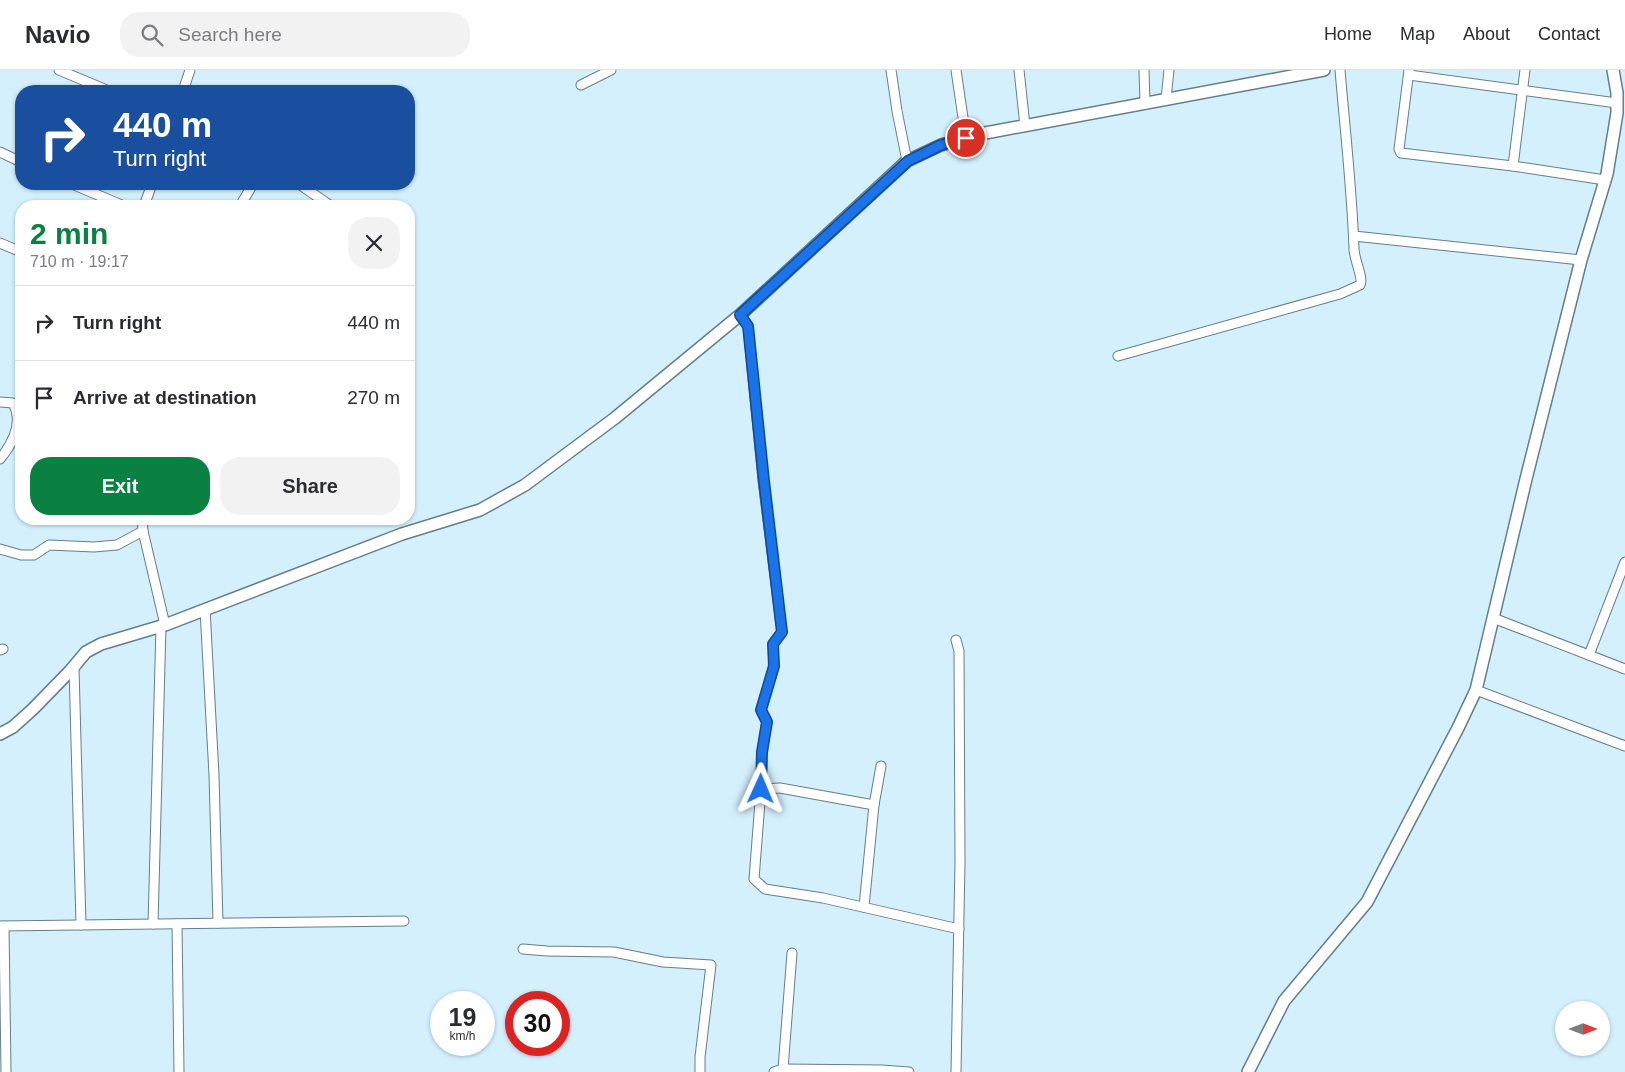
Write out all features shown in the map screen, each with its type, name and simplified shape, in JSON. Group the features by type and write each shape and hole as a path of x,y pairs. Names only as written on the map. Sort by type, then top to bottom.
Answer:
{"street":[{"path":"59,70 95,85"},
{"path":"185,85 190,70"},
{"path":"581,85 611,70"},
{"path":"891,70 908,161"},
{"path":"956,70 966,138"},
{"path":"1019,70 1025,126"},
{"path":"1144,70 1145,104"},
{"path":"1166,100 1169,70"},
{"path":"0,734 33,709 86,652 101,644 163,626 402,534 480,510 525,485 596,432 740,315 908,161 941,145 966,138 1324,70"},
{"path":"1118,356 1340,294 1362,284 1354,256 1354,236 1340,70"},
{"path":"1513,166 1525,70"},
{"path":"1248,1072 1284,1000 1367,902 1476,690 1581,260 1605,180 1617,103 1613,70"},
{"path":"1605,180 1513,166 1401,153 1399,149 1409,73 1617,103"},
{"path":"0,152 15,159"},
{"path":"86,190 110,200"},
{"path":"307,190 322,200"},
{"path":"1354,236 1581,260"},
{"path":"0,243 15,249"},
{"path":"740,315 748,326 764,491 782,632 773,644 774,666 761,710 767,722 762,752 754,879 765,889 823,898 959,929"},
{"path":"0,402 13,402 15,405"},
{"path":"0,459 12,445 15,437"},
{"path":"142,525 163,626 153,924"},
{"path":"0,549 21,555 34,555 49,544 94,547 117,546 142,531"},
{"path":"1589,655 1625,562"},
{"path":"205,609 214,774 218,923"},
{"path":"1493,618 1625,669"},
{"path":"956,640 959,652 960,862 956,1072"},
{"path":"81,925 74,668 86,652"},
{"path":"1476,690 1625,746"},
{"path":"864,907 874,805 881,766"},
{"path":"761,789 780,788 874,805"},
{"path":"6,1072 2,926 404,920"},
{"path":"177,924 180,1072"},
{"path":"523,949 614,952 663,962 711,965 700,1057 700,1072"},
{"path":"792,953 778,1071 909,1072"}],"route":[{"path":"761,789 762,752 767,722 761,710 774,666 773,644 782,632 772,557 748,326 740,315 908,161 941,145 966,138"}]}
